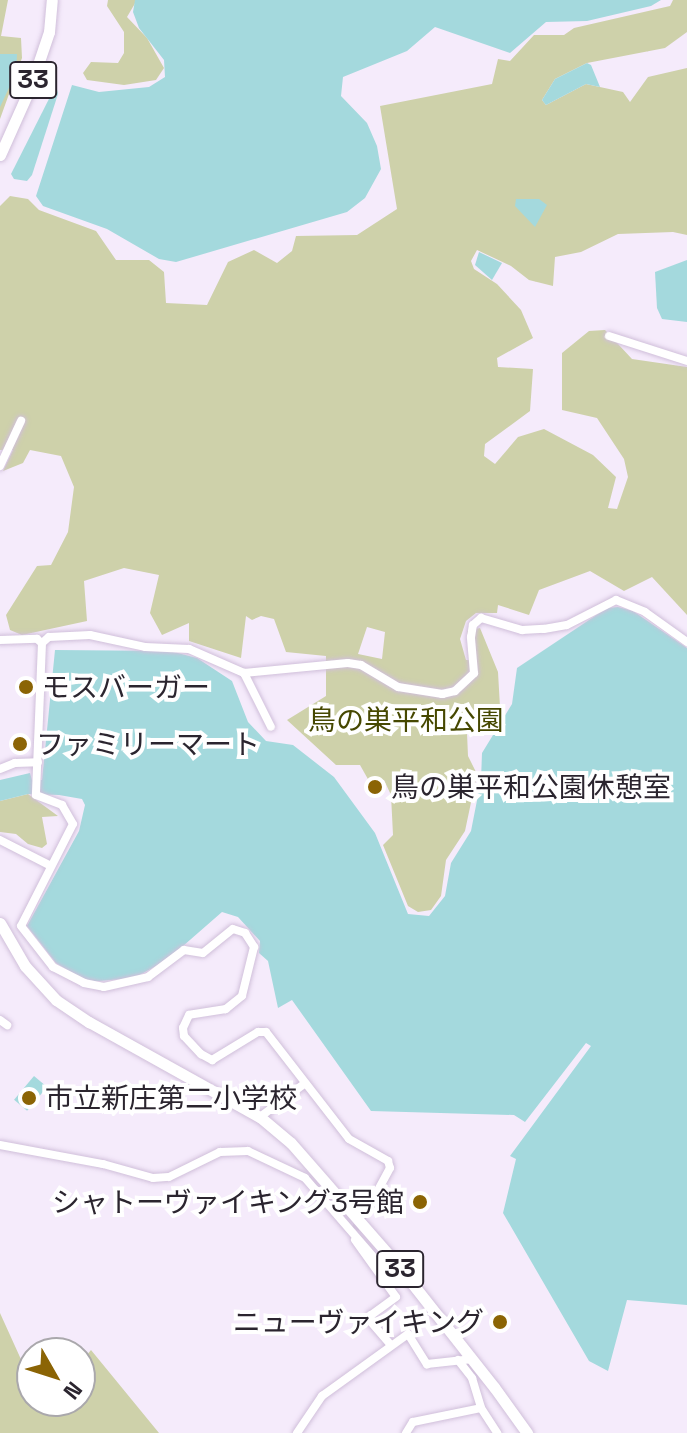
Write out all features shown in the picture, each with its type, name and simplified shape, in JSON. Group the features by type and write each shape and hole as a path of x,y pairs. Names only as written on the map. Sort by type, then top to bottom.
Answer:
{"main road":[{"name":"33","path":"0,155 30,88 49,32 52,0"},
{"name":"33","path":"0,923 25,966 60,1003 260,1117 311,1163 473,1359 523,1431"}],"street":[{"path":"609,336 687,361"},
{"path":"0,466 21,421"},
{"path":"370,1205 390,1168 388,1161 349,1139 264,1031 212,1060 201,1054 184,1036 183,1028 189,1015 229,1008 242,996 254,947 248,935 233,929 203,953 184,950 164,968 129,984 104,987 84,983 53,967 21,926 73,824 62,805 36,795 42,643 49,637 90,635 145,647 189,649 244,673 348,663 361,665 398,687 442,694 455,691 474,673 471,637 473,625 481,618 522,630 544,629 567,625 616,600 645,612 687,642"},
{"path":"3,636 37,639 42,643"},
{"path":"244,673 271,727"},
{"path":"0,769 15,763 38,762"},
{"path":"0,840 51,866"},
{"path":"260,1117 304,1084"},
{"path":"0,1145 103,1164 153,1178 169,1177 220,1152 248,1151 305,1178 382,1267 389,1268 396,1263"},
{"path":"354,1231 359,1250 396,1297 371,1315 370,1321 391,1345"},
{"path":"297,1433 322,1396 408,1334 427,1364 473,1359"},
{"path":"458,1360 472,1378 481,1408 497,1433"},
{"path":"406,1433 413,1422 481,1408"}],"green space":[{"path":"0,0 8,0 1,36 21,38 22,58 0,119"},
{"path":"108,0 137,0 127,17 147,38 164,68 156,80 124,85 87,80 83,73 91,62 118,63 124,53 124,32 107,6"},
{"name":"鳥の巣平和公園","path":"673,0 687,0 687,32 665,48 587,63 555,79 542,100 546,105 586,84 623,92 630,102 648,77 687,68 687,235 673,232 618,234 581,252 555,257 553,286 529,280 511,266 477,250 471,261 474,269 497,284 521,310 533,338 497,358 498,367 533,369 530,411 485,444 484,456 495,464 518,437 544,429 593,455 616,477 608,508 617,509 628,477 624,459 597,418 562,410 562,353 589,331 605,330 632,359 687,367 687,615 652,577 624,591 590,571 539,590 529,615 498,605 497,613 476,613 466,621 460,639 466,660 469,660 467,631 480,628 498,672 500,707 467,733 468,756 477,774 465,831 446,860 441,896 431,910 418,912 408,906 383,845 393,835 391,795 384,780 369,781 360,765 336,765 287,720 326,696 326,656 286,652 274,619 261,616 252,620 246,616 241,658 189,641 189,623 162,635 150,613 159,575 124,568 84,581 87,621 22,635 10,630 6,615 37,566 51,565 68,532 74,487 61,456 30,450 23,463 3,471 13,450 0,450 0,206 10,196 28,199 39,210 96,231 116,260 149,260 164,272 166,303 207,305 228,262 254,250 277,263 292,251 296,236 357,235 397,209 380,106 492,84 498,59 510,61 534,35 564,35 574,28 670,6","holes":["367,627 385,632 382,659 358,654"]},
{"path":"28,794 58,816 42,817 47,844 42,848 28,844 16,834 0,832 0,801"},
{"path":"0,1313 16,1348 16,1417 96,1417 96,1356 159,1433 0,1433"}],"shaded area":[{"path":"135,0 661,0 651,6 587,21 546,22 510,53 435,27 407,51 343,77 341,96 367,123 377,146 381,169 365,198 347,212 176,262 159,259 107,229 43,206 36,196 72,85 99,92 149,87 165,77 164,60 139,28 133,12"},
{"path":"0,54 17,54 16,73 0,107"},
{"path":"587,63 591,65 600,87 586,84 546,105 542,100 555,79"},
{"path":"56,85 58,94 32,175 27,181 14,179 11,174"},
{"path":"516,199 539,199 547,205 535,227 515,206"},
{"path":"479,252 502,263 492,280 475,265"},
{"path":"687,260 687,322 662,319 657,308 655,272"},
{"path":"607,608 633,611 687,648 687,1305 627,1300 608,1371 589,1361 503,1213 516,1159 510,1156 591,1046 586,1043 525,1122 514,1115 371,1111 292,1000 278,1008 268,961 259,953 260,941 238,917 222,912 167,960 134,978 87,982 56,963 27,926 79,831 85,805 82,799 59,795 28,794 0,801 0,780 30,773 32,780 42,780 55,650 170,651 197,658 232,681 248,722 266,741 293,745 334,777 375,833 408,914 429,916 445,896 451,863 471,831 481,780 482,753 512,704 517,668"},
{"path":"34,1076 47,1087 27,1111 14,1100"}],"tunnel":[{"path":"355,1229 370,1205"}],"place":[{"name":"モスバーガー","path":"26,687"},
{"name":"ファミリーマート","path":"20,744"},
{"name":"鳥の巣平和公園休憩室","path":"375,787"},
{"name":"市立新庄第二小学校","path":"29,1098"},
{"name":"シャトーヴァイキング3号館","path":"420,1202"},
{"name":"ニューヴァイキング","path":"500,1322"}]}
